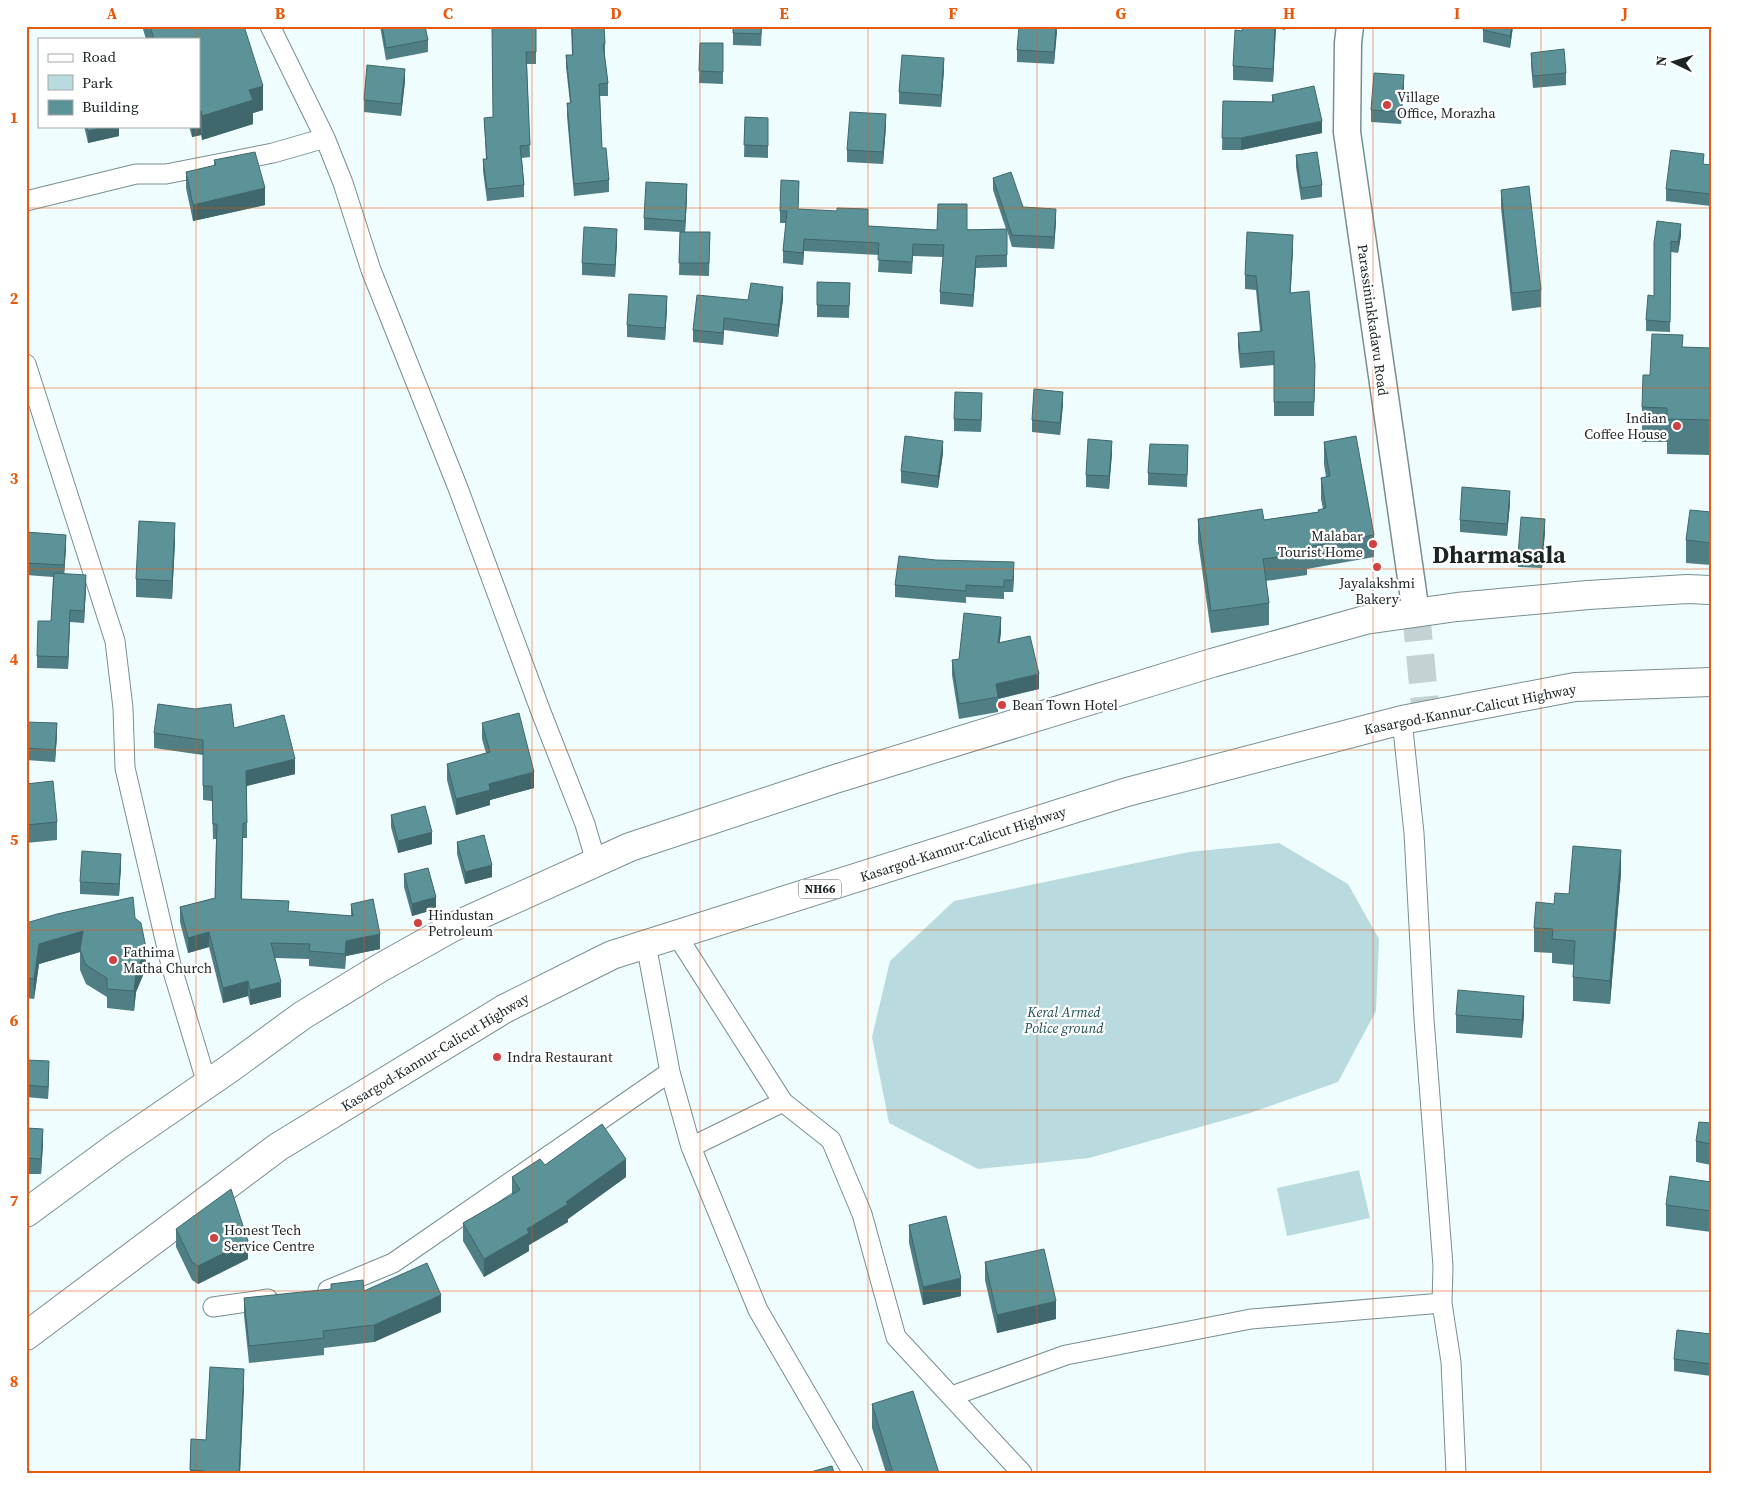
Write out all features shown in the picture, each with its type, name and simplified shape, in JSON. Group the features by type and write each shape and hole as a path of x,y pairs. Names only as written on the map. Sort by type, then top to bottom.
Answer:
{"highway":[{"path":"26,1213 116,1146 208,1084 303,1015 380,968 453,927 630,848 835,779 1203,666 1365,620 1416,612 1588,594 1687,589 1711,590"},
{"name":"Kasargod-Kannur-Calicut Highway","path":"26,1336 278,1147 504,1009 612,955 1127,792 1402,720 1575,687 1711,682"}],"main road":[{"name":"Parassininkkadavu Road","path":"1350,26 1348,43 1347,132 1416,612"}],"street":[{"path":"270,26 276,34 325,138 343,182 371,270 458,488 541,712 585,824 596,862"},
{"path":"26,201 136,174 166,174 273,153 325,138"},
{"path":"26,364 115,640 123,708 125,768 171,965 208,1084"},
{"path":"1402,720 1409,774 1419,899 1424,1019 1442,1257 1442,1303 1450,1362 1456,1473"},
{"path":"676,934 783,1102 831,1140 862,1214 896,1337 1022,1473"},
{"path":"646,944 670,1072 692,1148 758,1310 853,1473"},
{"path":"306,1293 334,1289 393,1262 670,1072"},
{"path":"692,1148 783,1102"},
{"path":"212,1307 288,1296"},
{"path":"952,1396 1066,1355 1251,1319 1442,1303"}],"green space":[{"name":"Keral Armed Police ground","path":"1279,843 1348,884 1379,939 1376,1011 1338,1082 1250,1113 1089,1158 978,1169 889,1123 872,1037 890,961 954,901 1189,852"},
{"path":"1359,1170 1370,1218 1287,1236 1277,1188"}],"building":[{"path":"150,26 244,26 263,86 249,90 253,100 202,116 200,111 200,38 154,38"},
{"path":"382,26 425,26 428,40 386,48"},
{"path":"492,26 536,26 536,52 526,52 530,145 520,146 524,185 487,189 483,159 487,159 484,118 493,117"},
{"path":"572,26 604,26 605,44 603,44 608,83 599,84 602,148 606,148 609,180 574,184 567,103 571,103 566,55 573,55"},
{"path":"733,26 761,26 761,34 733,33"},
{"path":"1019,26 1056,26 1054,52 1017,50"},
{"path":"1243,26 1275,26 1273,69 1233,66 1235,30 1242,31"},
{"path":"1483,26 1512,26 1510,36 1483,30"},
{"path":"700,43 723,43 723,72 699,71"},
{"path":"1564,49 1566,73 1533,76 1531,53"},
{"path":"902,55 944,58 941,95 899,92"},
{"path":"367,65 405,69 401,104 364,100"},
{"name":"Village Office, Morazha","path":"1374,73 1404,75 1401,112 1371,110"},
{"path":"1314,86 1322,121 1241,138 1222,138 1223,101 1274,102 1272,95"},
{"path":"850,112 886,114 883,152 847,150"},
{"path":"745,117 768,118 768,146 744,145"},
{"path":"87,128 100,128 88,131"},
{"path":"1671,150 1704,154 1703,164 1711,165 1711,194 1666,189"},
{"path":"255,152 265,188 193,205 186,172 216,165 214,160"},
{"path":"1317,152 1322,185 1301,188 1296,155"},
{"path":"1011,172 1023,207 1056,209 1054,237 1012,235 993,178"},
{"path":"781,180 799,181 798,209 837,211 837,208 868,209 868,226 937,230 938,204 967,204 967,230 1007,229 1007,255 976,256 973,295 940,292 944,245 913,244 912,262 878,260 879,243 804,239 803,253 783,251 787,211 780,211"},
{"path":"646,182 687,184 685,221 644,218"},
{"path":"1529,186 1541,290 1512,293 1501,190"},
{"path":"1657,221 1681,224 1678,242 1671,241 1670,322 1646,320 1648,295 1654,296 1654,242"},
{"path":"584,227 617,229 615,265 582,263"},
{"path":"680,232 710,232 709,263 679,263"},
{"path":"1247,232 1293,235 1290,293 1309,291 1315,365 1314,402 1274,402 1274,351 1240,354 1238,333 1262,331 1256,276 1245,275"},
{"path":"817,282 850,283 849,306 817,305"},
{"path":"751,283 783,287 778,325 724,318 723,333 693,330 697,295 748,300"},
{"path":"629,294 667,296 665,328 627,325"},
{"path":"1652,334 1683,335 1682,347 1711,348 1711,420 1667,419 1667,408 1642,407 1643,375 1650,375"},
{"path":"1034,389 1063,392 1060,423 1032,420"},
{"path":"955,392 982,393 981,420 954,419"},
{"path":"905,436 943,441 938,476 901,471"},
{"path":"1356,436 1374,535 1307,547 1307,553 1263,559 1269,603 1211,611 1198,519 1262,509 1264,520 1319,512 1318,510 1326,508 1321,478 1330,476 1324,442"},
{"path":"1088,439 1112,441 1109,476 1086,475"},
{"path":"1150,444 1188,445 1187,475 1148,473"},
{"path":"1462,487 1510,491 1507,524 1460,520"},
{"path":"1690,510 1711,512 1711,543 1686,540"},
{"path":"1521,517 1545,519 1542,556 1518,555"},
{"path":"139,521 175,523 172,581 136,579"},
{"path":"26,532 66,535 64,565 26,563"},
{"path":"899,556 936,560 1014,562 1013,580 1004,580 1004,587 966,585 966,591 895,585"},
{"path":"54,573 86,575 84,611 70,610 68,657 37,656 38,621 51,621"},
{"path":"964,613 1001,617 998,643 1030,636 1039,674 996,684 998,697 959,704 952,660 959,659"},
{"path":"158,704 195,709 231,704 234,728 284,715 295,759 246,771 247,823 243,823 241,899 289,901 288,911 353,916 351,904 373,899 380,934 346,941 345,954 309,951 310,944 271,943 281,982 250,990 248,981 223,988 209,932 188,938 180,907 215,898 217,824 213,824 212,786 203,786 203,740 154,733"},
{"path":"519,713 534,772 489,784 490,790 456,799 447,764 490,752 482,723"},
{"path":"26,722 57,723 55,750 26,748"},
{"path":"53,781 57,822 26,825 26,784"},
{"path":"425,806 432,832 398,841 391,815"},
{"path":"484,835 492,865 465,872 457,842"},
{"path":"1573,846 1621,850 1610,981 1573,977 1575,941 1552,939 1553,929 1534,928 1536,902 1554,904 1555,893 1569,894"},
{"path":"82,851 121,854 119,884 80,882"},
{"path":"428,868 436,897 412,904 404,874"},
{"path":"133,897 135,918 141,923 146,948 136,973 134,991 107,989 107,978 86,965 80,950 83,931 39,944 34,979 26,978 26,923"},
{"path":"26,906 28,906 26,923"},
{"path":"1458,990 1524,996 1522,1020 1456,1015"},
{"path":"26,1060 49,1061 48,1087 26,1085"},
{"path":"1699,1122 1711,1123 1711,1144 1696,1141"},
{"path":"602,1124 626,1159 566,1202 568,1204 527,1229 529,1233 484,1259 463,1223 520,1190 512,1177 540,1159 545,1165"},
{"path":"26,1128 43,1129 41,1159 26,1158"},
{"path":"1670,1176 1711,1182 1711,1211 1666,1205"},
{"name":"Honest Tech Service Centre","path":"231,1189 248,1241 198,1266 192,1262 176,1229"},
{"path":"946,1216 961,1278 923,1287 909,1225"},
{"path":"1044,1249 1056,1301 997,1315 985,1262"},
{"path":"427,1263 441,1295 374,1325 323,1331 324,1338 249,1346 244,1298 331,1289 331,1284 363,1280 364,1291"},
{"path":"1677,1330 1711,1334 1711,1364 1674,1359"},
{"path":"210,1367 244,1369 239,1473 204,1473 204,1471 190,1470 191,1439 206,1440"},
{"path":"913,1391 939,1473 893,1473 872,1404"},
{"path":"832,1466 834,1473 807,1473"}],"tunnel":[{"path":"1416,613 1426,715"}],"place":[{"name":"Village Office, Morazha","path":"1387,105"},
{"name":"Indian Coffee House","path":"1677,426"},
{"name":"Malabar Tourist Home","path":"1373,544"},
{"name":"Jayalakshmi Bakery","path":"1377,567"},
{"name":"Bean Town Hotel","path":"1002,705"},
{"name":"Hindustan Petroleum","path":"418,923"},
{"name":"Fathima Matha Church","path":"113,960"},
{"name":"Indra Restaurant","path":"497,1057"},
{"name":"Honest Tech Service Centre","path":"214,1238"}],"district":[{"name":"Dharmasala","path":"1499,554"}]}
